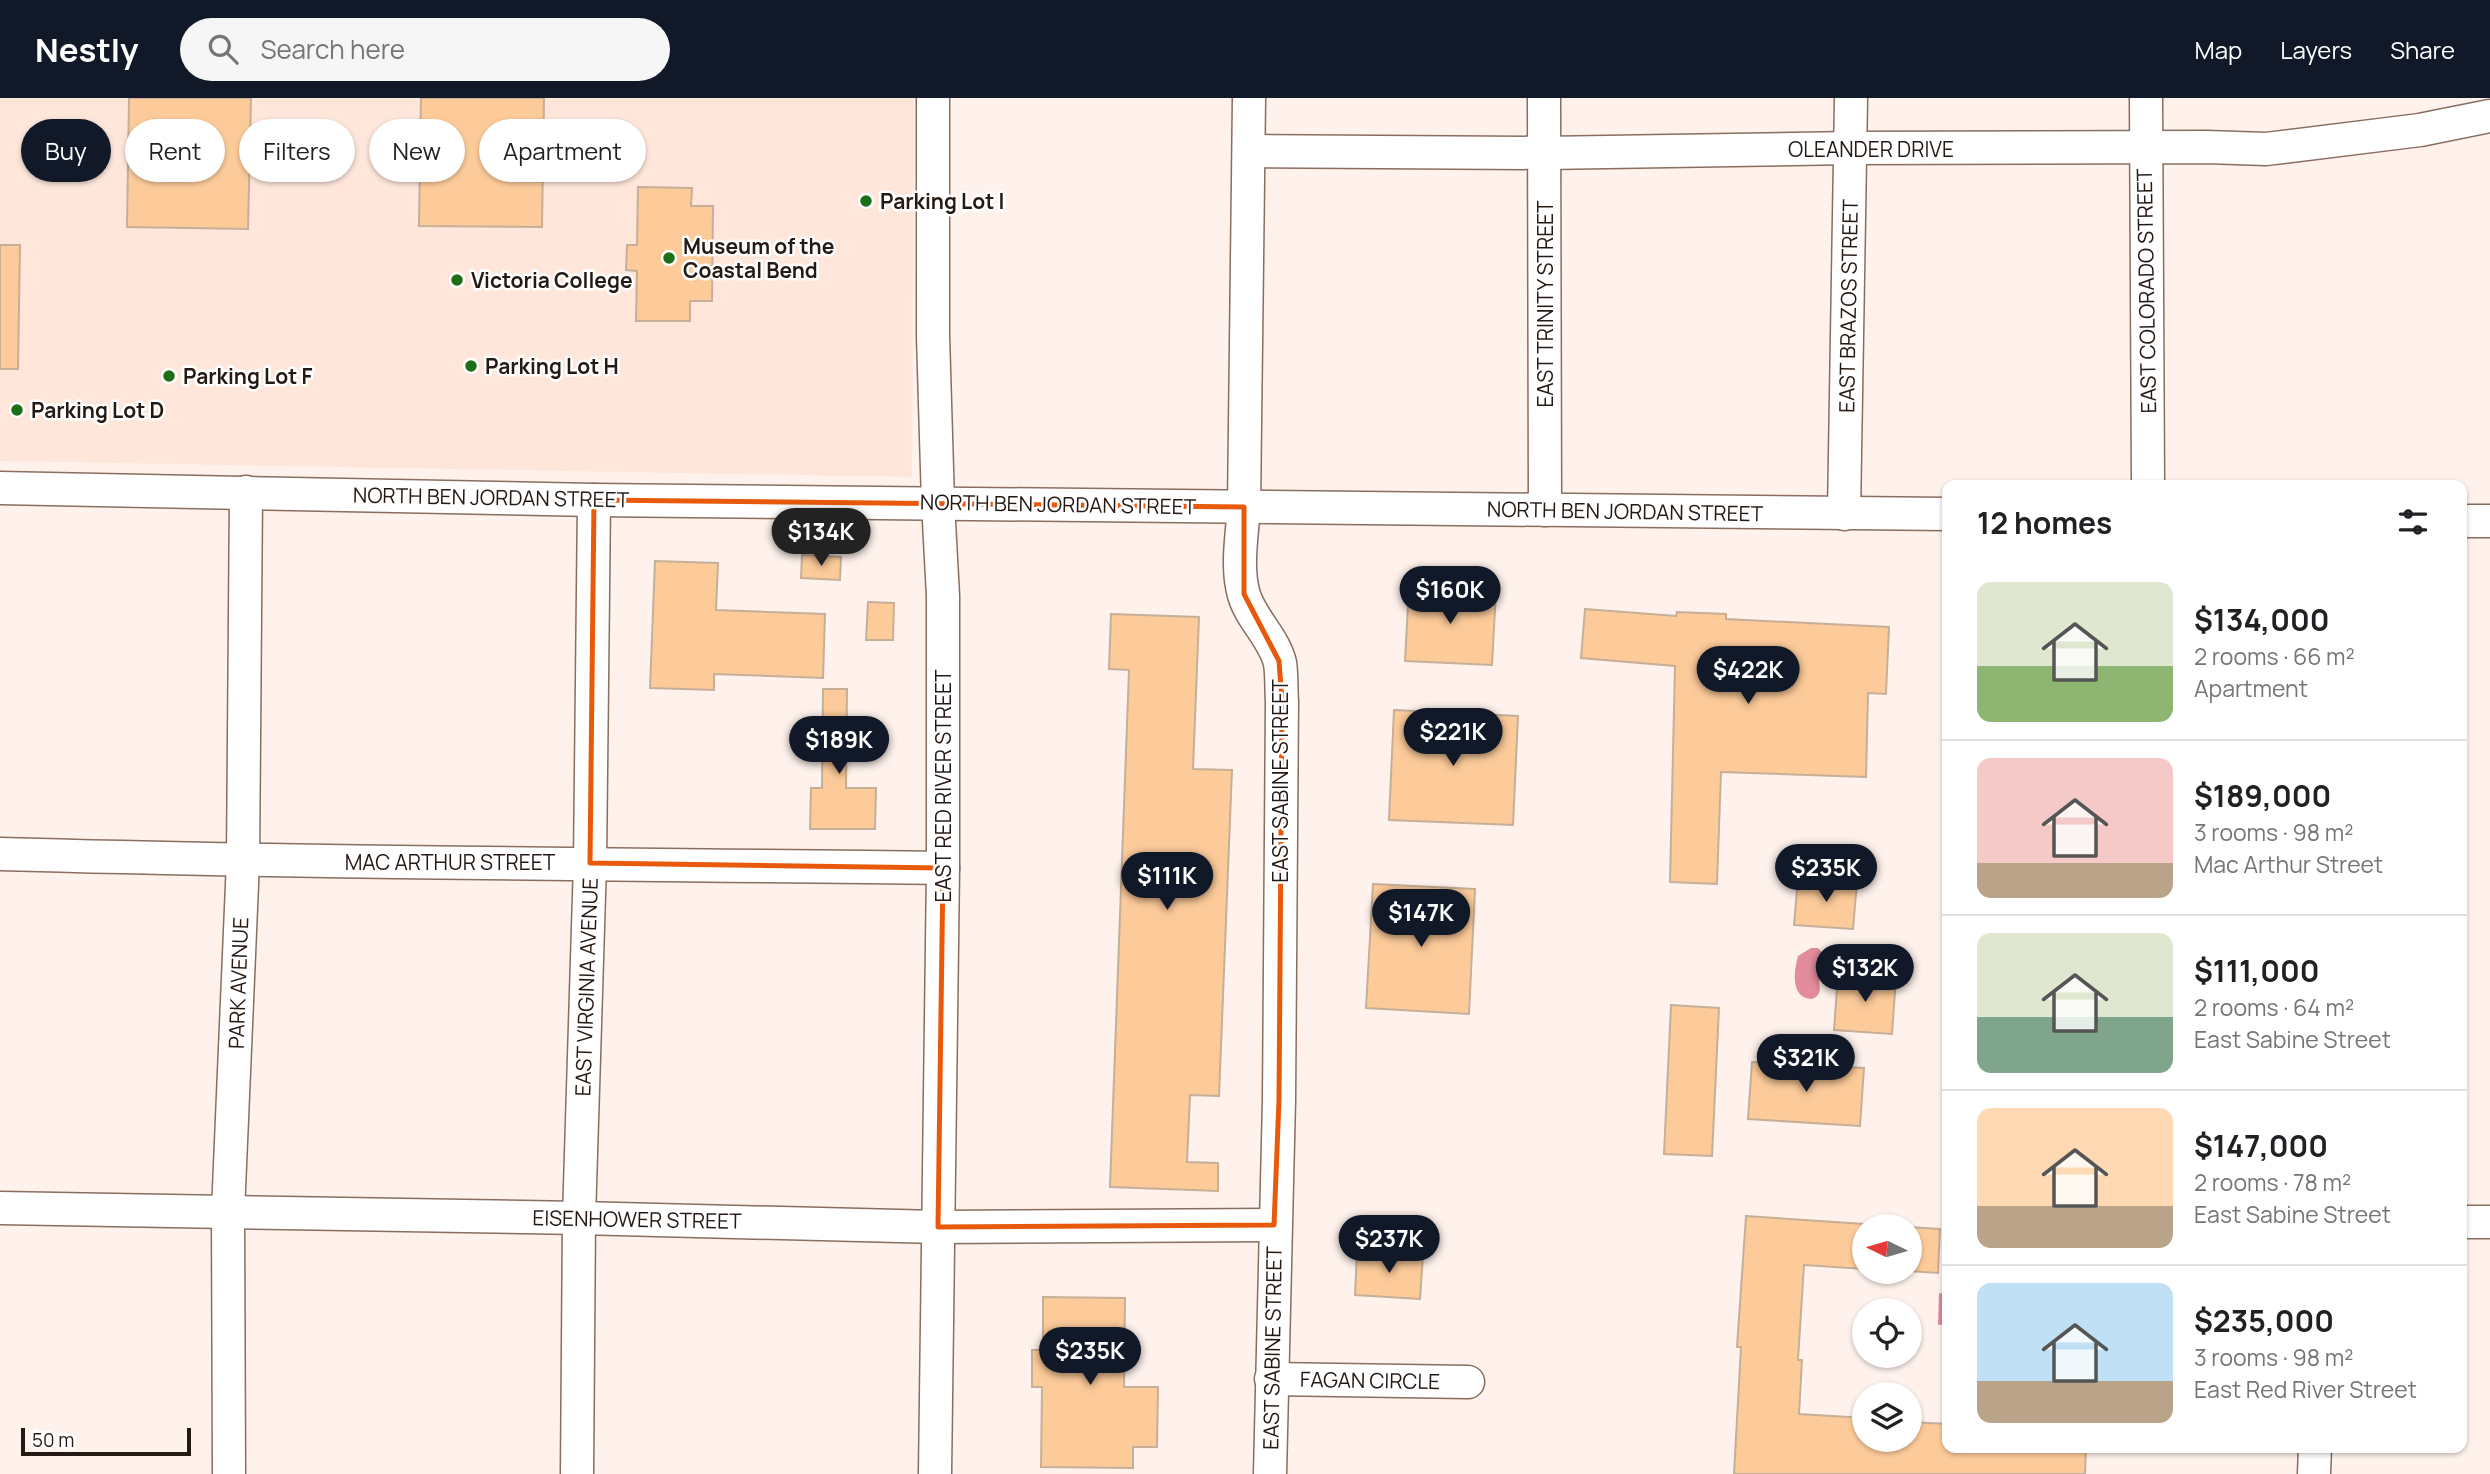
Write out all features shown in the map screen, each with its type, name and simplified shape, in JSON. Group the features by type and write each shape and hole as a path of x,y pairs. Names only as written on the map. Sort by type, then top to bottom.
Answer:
{"street":[{"name":"EAST RED RIVER STREET","path":"933,98 933,336 943,596 943,868 935,1474"},
{"name":"EAST SABINE STREET","path":"1249,98 1241,566 1244,594 1252,614 1279,661 1282,701 1279,1100 1270,1474"},
{"name":"EAST TRINITY STREET","path":"1544,98 1545,510"},
{"name":"EAST BRAZOS STREET","path":"1844,514 1851,98"},
{"name":"EAST COLORADO STREET","path":"2146,98 2148,480"},
{"name":"OLEANDER DRIVE","path":"1249,151 1544,153 1851,148 2266,149 2420,131 2490,116"},
{"name":"NORTH BEN JORDAN STREET","path":"0,488 594,500 1942,514"},
{"name":"PARK AVENUE","path":"229,1474 228,1212 243,861 246,492"},
{"name":"EAST VIRGINIA AVENUE","path":"577,1474 579,1218 590,863 594,500"},
{"path":"2467,521 2490,521"},
{"name":"MAC ARTHUR STREET","path":"0,854 243,861 943,868"},
{"name":"EISENHOWER STREET","path":"0,1208 938,1227 1274,1225"},
{"path":"2467,1222 2490,1222"},
{"name":"FAGAN CIRCLE","path":"1271,1379 1468,1382"},
{"path":"2314,1474 2315,1453"}],"highlighted area":[{"path":"594,500 1244,507 1244,594 1279,661 1282,701 1279,1100 1274,1225 938,1227 943,868 590,863"}],"shaded area":[{"name":"Victoria College","path":"0,98 914,98 912,477 0,461"},
{"path":"1811,948 1818,948 1827,958 1820,977 1819,992 1812,999 1801,995 1795,979 1798,956"},
{"path":"1939,1293 1942,1293 1942,1325 1938,1325"}],"building":[{"path":"129,98 251,98 251,119 239,119 239,182 249,182 248,229 127,227 128,182 225,182 225,119 129,119"},
{"path":"421,98 544,98 544,119 479,119 479,182 543,182 542,227 419,226 420,182 465,182 465,119 421,119"},
{"name":"Museum of the Coastal Bend","path":"638,187 692,188 691,206 713,206 712,301 690,301 690,321 636,321 637,271 626,270 627,245 637,245"},
{"path":"0,245 20,245 18,369 0,369"},
{"path":"802,555 841,557 840,580 801,578"},
{"path":"655,561 718,563 716,610 825,614 823,678 714,674 714,690 650,688"},
{"path":"1409,587 1496,591 1492,665 1405,661"},
{"path":"868,602 894,603 893,640 866,640"},
{"path":"1585,609 1676,616 1677,612 1726,614 1726,619 1889,627 1886,694 1868,693 1866,777 1721,772 1717,884 1670,882 1675,666 1581,658"},
{"path":"1111,614 1199,617 1193,769 1232,770 1219,1096 1190,1095 1187,1162 1218,1163 1218,1191 1110,1187 1129,670 1109,669"},
{"path":"823,689 847,689 846,788 876,788 875,829 810,829 811,788 822,788"},
{"path":"1394,710 1518,716 1513,825 1389,820"},
{"path":"1798,878 1857,882 1853,929 1794,925"},
{"path":"1373,884 1475,889 1469,1014 1366,1008"},
{"path":"1838,974 1896,978 1892,1034 1834,1030"},
{"path":"1671,1005 1719,1008 1712,1156 1664,1154"},
{"path":"1752,1062 1864,1068 1860,1126 1748,1119"},
{"path":"1746,1216 1852,1223 1852,1268 1804,1265 1798,1360 1802,1360 1799,1414 1852,1417 1852,1452 1922,1452 1922,1423 1942,1424 1942,1453 2086,1453 2085,1474 1734,1474 1741,1347 1737,1347"},
{"path":"1922,1228 1940,1229 1938,1273 1922,1272"},
{"path":"1357,1252 1423,1255 1420,1299 1355,1295"},
{"path":"1043,1297 1125,1298 1124,1387 1158,1387 1157,1447 1133,1447 1133,1468 1041,1467 1042,1387 1032,1387 1032,1350 1043,1350"}],"place":[{"name":"Parking Lot I","path":"866,201"},
{"name":"Museum of the Coastal Bend","path":"669,258"},
{"name":"Victoria College","path":"457,280"},
{"name":"Parking Lot H","path":"471,366"},
{"name":"Parking Lot F","path":"169,376"},
{"name":"Parking Lot D","path":"17,410"}]}
